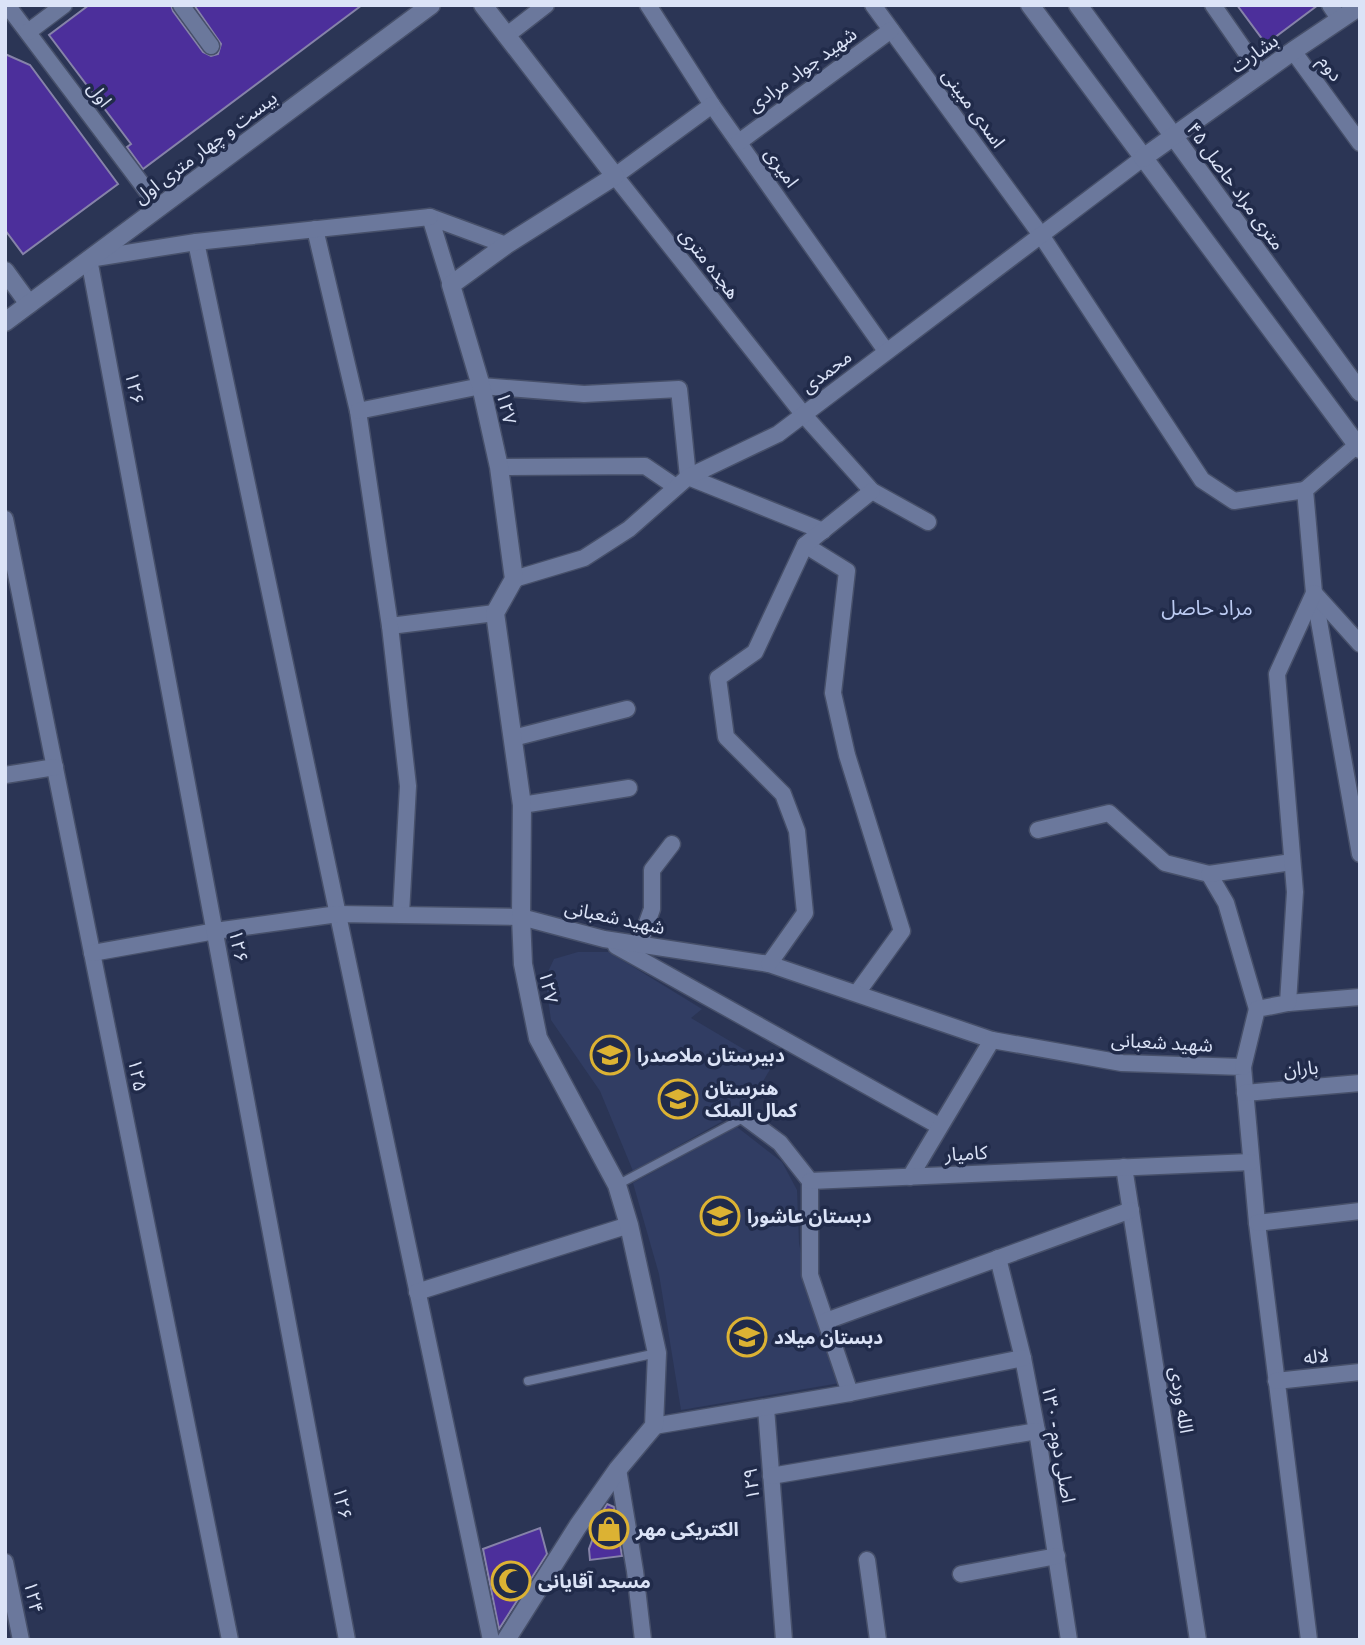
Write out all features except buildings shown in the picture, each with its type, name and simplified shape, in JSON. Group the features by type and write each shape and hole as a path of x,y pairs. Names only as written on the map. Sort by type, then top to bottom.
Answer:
{"street":[{"name":"اول","path":"7,5 159,207"},
{"path":"28,32 64,5"},
{"path":"181,5 211,46"},
{"name":"بیست و چهار متری اول","path":"5,322 431,5"},
{"name":"هجده متری","path":"483,5 803,414 872,491 928,522"},
{"path":"506,36 546,5"},
{"name":"امیری","path":"648,5 712,105 886,351"},
{"name":"اسدی مبینی","path":"873,5 1041,235 1202,480 1234,501 1306,490"},
{"path":"1030,5 1358,447 1306,490 1314,593 1360,854"},
{"name":"۴۵ متری مراد حاصل","path":"1078,5 1357,384"},
{"path":"1213,5 1261,74"},
{"name":"بشارت","path":"1143,158 1293,51 1335,13 1360,6"},
{"name":"شهید جواد مرادی","path":"739,142 891,30"},
{"name":"دوم","path":"1293,51 1360,143"},
{"path":"430,218 452,285 506,245 615,176 712,105"},
{"name":"محمدی","path":"514,579 584,558 629,529 682,482 778,434 1143,158"},
{"path":"89,259 196,242 430,218 506,245"},
{"path":"315,229 358,411 390,626 408,786 401,914"},
{"path":"196,242 491,1640"},
{"name":"۱۲۶","path":"89,259 347,1640"},
{"path":"5,271 29,304"},
{"name":"۱۲۷","path":"452,285 481,386 499,467 514,579"},
{"path":"358,411 481,386 584,394 679,389 682,482"},
{"path":"499,467 645,466 682,482 823,531"},
{"path":"769,964 805,913 797,831 783,794 726,737 718,678 755,652 805,545 872,491"},
{"name":"۱۲۵","path":"5,519 230,1640"},
{"path":"805,545 846,571 833,693 847,755 902,931 858,993"},
{"path":"390,626 495,613 514,579"},
{"path":"1314,593 1360,644"},
{"path":"1288,1003 1295,892 1277,674 1314,593"},
{"name":"۱۲۷","path":"495,613 522,805 523,964 538,1038 617,1185 629,1225 657,1353 654,1426"},
{"path":"513,738 627,709"},
{"path":"5,775 55,767"},
{"path":"522,805 629,788"},
{"path":"1038,830 1110,813 1165,863 1209,874 1292,862"},
{"path":"639,945 652,909 652,870 671,844"},
{"path":"1209,874 1226,904 1257,1009 1243,1067 1245,1094 1257,1223 1309,1640"},
{"name":"شهید شعبانی","path":"92,953 215,931 338,914 521,917 604,939 769,964 992,1040 1122,1063 1243,1067"},
{"path":"604,939 939,1126"},
{"path":"1257,1009 1288,1003 1360,997"},
{"path":"911,1177 992,1040"},
{"name":"باران","path":"1245,1094 1360,1083"},
{"path":"745,1117 780,1143 810,1181 810,1275 850,1393"},
{"name":"کامیار","path":"810,1181 1251,1162"},
{"name":"الله وردی","path":"1125,1167 1198,1640"},
{"path":"826,1321 1131,1210"},
{"path":"1257,1223 1360,1211"},
{"path":"417,1292 629,1225"},
{"name":"اصلی دوم - ۱۳۰","path":"998,1258 1023,1358 1037,1431 1069,1640"},
{"path":"506,1640 578,1526 618,1469 654,1426 850,1393 1023,1358"},
{"name":"لاله","path":"1276,1381 1360,1372"},
{"name":"۱۲۹","path":"766,1408 784,1640"},
{"path":"771,1476 1037,1431"},
{"path":"618,1469 635,1570 643,1640"},
{"path":"961,1574 1057,1556"},
{"path":"867,1560 878,1640"},
{"name":"۱۲۴","path":"5,1562 21,1640"}],"lane":[{"path":"617,1185 745,1117"},
{"path":"528,1381 657,1353"}],"shaded area":[{"path":"578,952 609,952 702,1009 691,1018 772,1066 748,1107 633,1171 600,1091 551,1020 545,978 554,959"},
{"path":"737,1127 782,1162 797,1190 799,1243 808,1290 840,1383 681,1410 659,1274 633,1183"}],"place":[{"name":"دبیرستان ملاصدرا","path":"610,1055"},
{"name":"هنرستان کمال الملک","path":"678,1099"},
{"name":"دبستان عاشورا","path":"720,1216"},
{"name":"دبستان میلاد","path":"747,1337"},
{"name":"الکتریکی مهر","path":"609,1529"},
{"name":"مسجد آقایانی","path":"511,1581"}],"district":[{"name":"مراد حاصل","path":"1207,607"}]}
